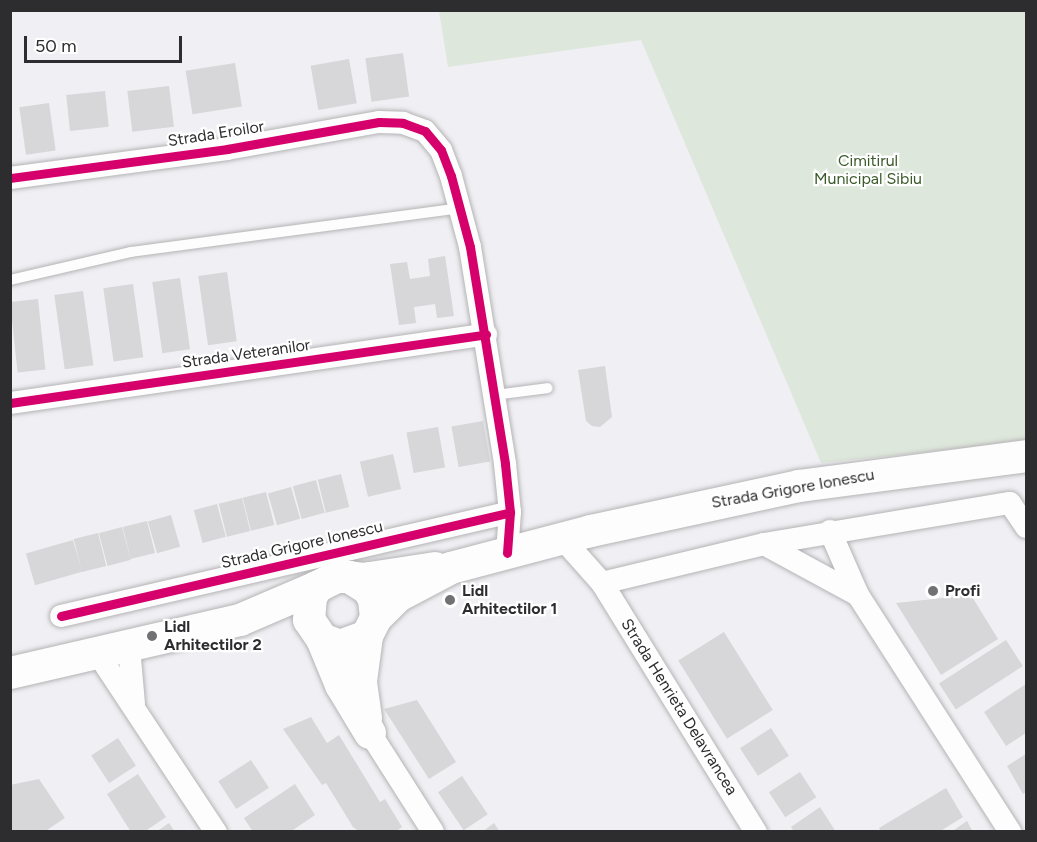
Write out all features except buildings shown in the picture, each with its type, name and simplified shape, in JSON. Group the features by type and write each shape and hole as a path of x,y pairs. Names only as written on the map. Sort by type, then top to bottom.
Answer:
{"main road":[{"name":"Strada Grigore Ionescu","path":"240,621 317,635 340,646 371,627 398,596 451,568 591,531 799,486 1026,456"},
{"name":"Strada Grigore Ionescu","path":"10,673 240,621 317,587 326,580 349,577 377,578 423,567 451,568"},
{"path":"349,577 368,589 374,599 361,681 370,733"},
{"path":"317,587 308,608 317,635 341,685 370,733"}],"street":[{"name":"Strada Eroilor","path":"10,178 226,149 379,122 403,123 425,132 441,150 460,208"},
{"path":"460,208 486,334 510,512 518,550"},
{"name":"Strada Veteranilor","path":"10,403 486,334"},
{"path":"602,583 764,544 830,531 1010,503 1026,527"},
{"name":"Strada Grigore Ionescu","path":"61,616 510,512"},
{"name":"Strada Henrieta Delavrancea","path":"591,531 602,583"},
{"path":"830,531 858,595 1011,831"},
{"name":"Strada Henrieta Delavrancea","path":"562,538 602,583 756,831"},
{"path":"764,544 858,595"},
{"path":"129,647 134,705"},
{"path":"98,654 216,831"},
{"path":"370,733 433,831"}],"lane":[{"path":"10,280 131,252 460,208"},
{"path":"495,395 548,388"}],"green space":[{"name":"Cimitirul Municipal Sibiu","path":"439,11 1026,11 1026,442 821,463 641,40 448,67"}],"cycle path":[{"path":"10,178 227,149 379,122 403,123 425,131 441,150 451,176 470,247 505,464 510,512 507,553"},
{"path":"10,403 486,334"},
{"path":"61,616 510,512"}],"place":[{"name":"Profi","path":"933,591"},
{"name":"Lidl Arhitectilor 1","path":"450,600"},
{"name":"Lidl Arhitectilor 2","path":"152,636"}]}
